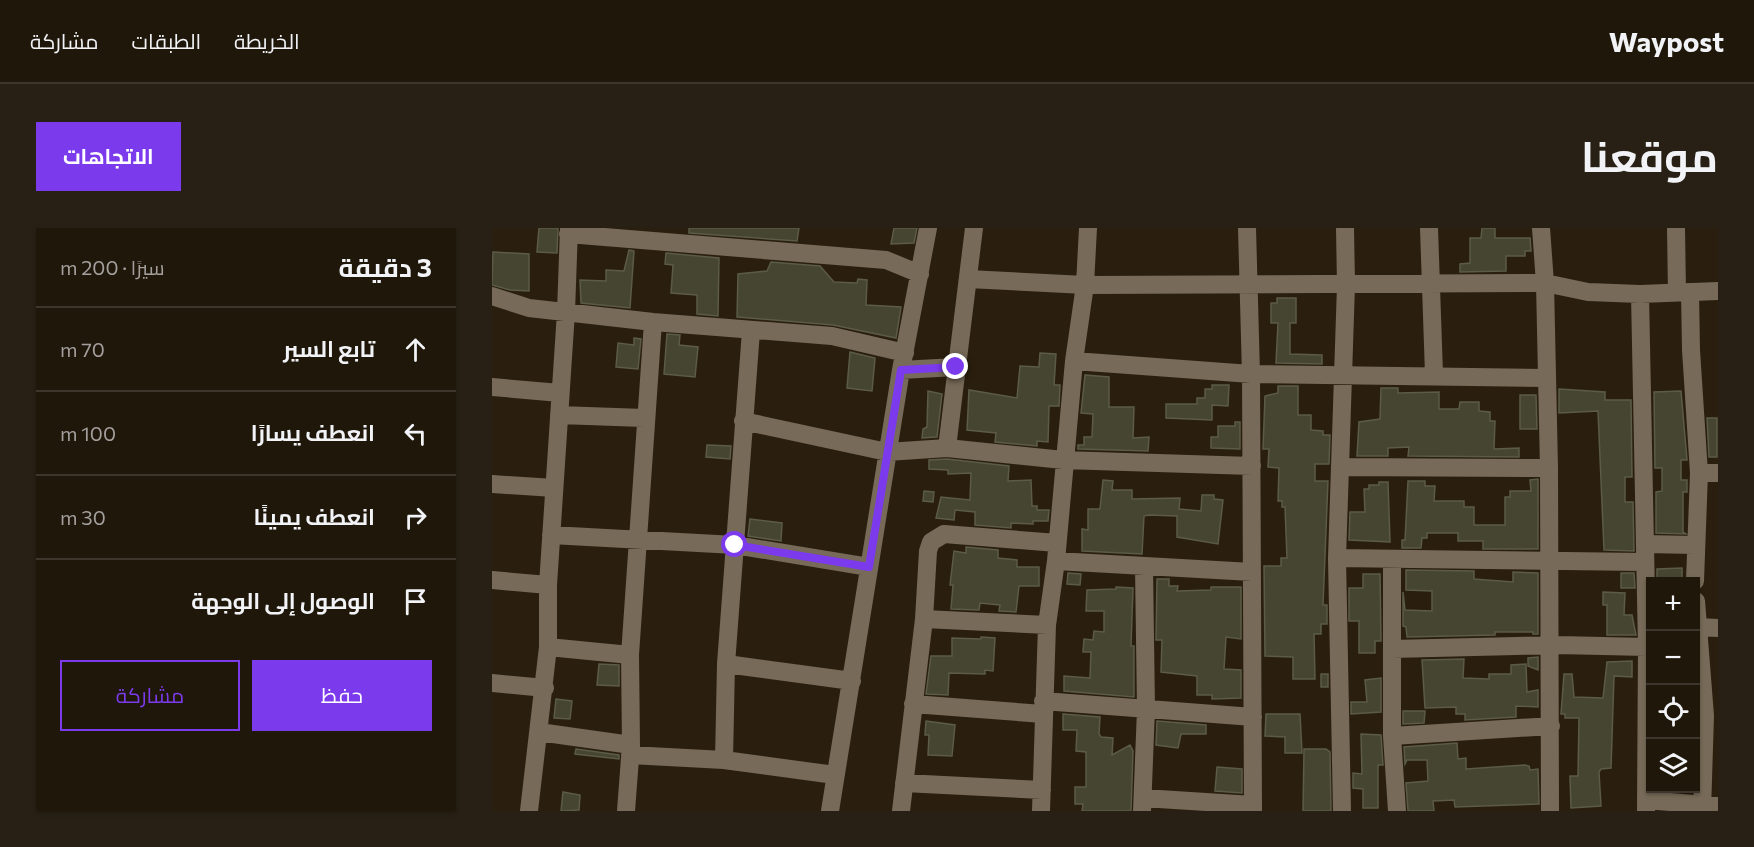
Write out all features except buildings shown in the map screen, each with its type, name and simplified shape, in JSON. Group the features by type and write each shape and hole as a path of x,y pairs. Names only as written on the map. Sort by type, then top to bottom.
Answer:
{"street":[{"path":"830,811 887,452 928,228"},
{"path":"947,448 974,228"},
{"path":"1041,811 1047,625 1074,361 1085,285 1088,228"},
{"path":"1144,567 1146,709 1142,805 1253,808 1251,374 1247,228"},
{"path":"1342,811 1337,558 1346,285 1345,228"},
{"path":"1430,228 1434,374"},
{"path":"1541,228 1545,283 1549,468 1550,811"},
{"path":"1676,228 1690,350 1699,473 1695,577"},
{"path":"529,811 548,647 548,585 566,312 568,231 886,260 920,274"},
{"path":"968,279 1085,285 1545,283 1587,292 1640,294 1718,291"},
{"path":"1640,294 1646,594"},
{"path":"492,296 529,308 653,322 832,336 903,361 956,367"},
{"path":"626,811 631,750 630,655 644,418 653,322"},
{"path":"724,760 726,664 751,331"},
{"path":"1074,361 1251,374 1343,376 1434,374 1546,378"},
{"path":"492,387 560,393"},
{"path":"559,415 644,418"},
{"path":"743,421 887,452 947,448 1063,460 1251,466"},
{"path":"1341,467 1549,468"},
{"path":"1699,473 1718,473"},
{"path":"492,484 554,488"},
{"path":"901,811 924,619 928,551 937,537 944,534 1144,567 1252,573"},
{"path":"551,535 735,545 869,567"},
{"path":"1645,544 1695,545"},
{"path":"1337,558 1644,562"},
{"path":"1392,560 1392,736 1397,811"},
{"path":"492,580 548,585"},
{"path":"924,619 1047,625"},
{"path":"1700,627 1718,628"},
{"path":"1647,685 1646,806 1707,807 1705,716 1696,631"},
{"path":"548,647 630,655"},
{"path":"1392,649 1646,647"},
{"path":"726,664 852,681"},
{"path":"492,683 545,688"},
{"path":"913,704 1146,709 1253,717"},
{"path":"1392,736 1551,726"},
{"path":"539,732 631,750 835,775"},
{"path":"904,783 1042,790"}],"route":[{"path":"735,545 869,567 901,370 956,367"}]}
